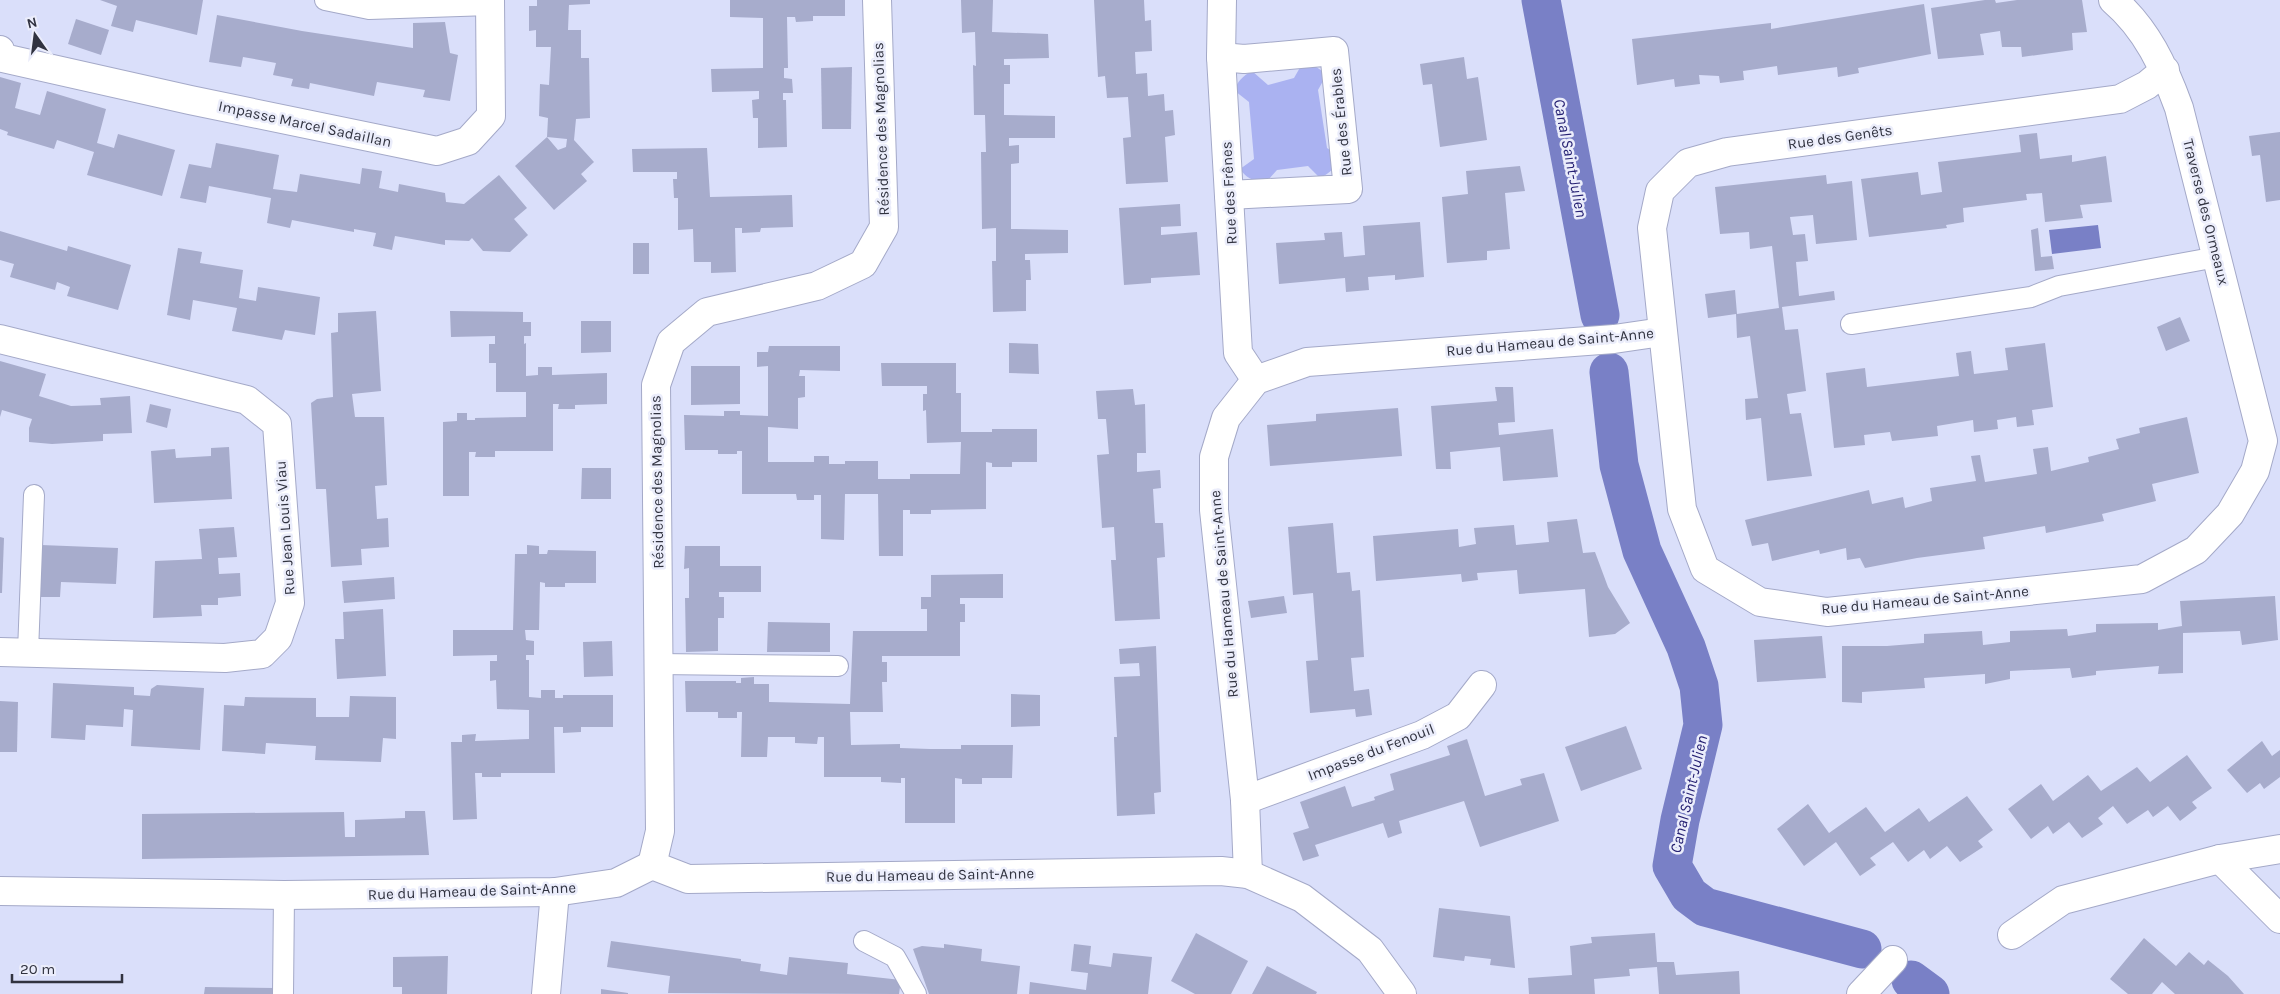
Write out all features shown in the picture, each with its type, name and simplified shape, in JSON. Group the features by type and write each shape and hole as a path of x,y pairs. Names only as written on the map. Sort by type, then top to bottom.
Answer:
{"street":[{"name":"Résidence des Magnolias","path":"652,865 660,831 656,385 672,342 707,312 817,286 863,264 884,227 877,0"},
{"name":"Rue des Frênes","path":"1222,0 1221,57 1238,353 1256,380"},
{"name":"Traverse des Ormeaux","path":"2113,0 2135,21 2165,70 2179,108 2217,257 2271,440"},
{"name":"Impasse Marcel Sadaillan","path":"0,50 4,58 190,100 438,151 468,141 491,116 490,3"},
{"name":"Rue des Érables","path":"1221,57 1244,58 1334,51 1348,189 1229,194"},
{"name":"Rue des Genêts","path":"1662,332 1652,228 1660,191 1688,163 1727,152 2120,99 2147,85 2165,70"},
{"name":"Rue du Hameau de Saint-Anne","path":"0,891 284,896 555,892 616,883 652,865 688,879 1221,871 1248,874 1245,800 1214,510 1214,457 1226,418 1256,380 1307,362 1614,339 1662,332 1682,509 1705,569 1760,602 1827,612 2142,579 2196,550 2230,514 2271,440"},
{"name":"Rue Jean Louis Viau","path":"0,339 247,400 277,424 290,603 278,638 262,654 225,658 0,652"},
{"name":"Impasse du Fenouil","path":"1245,800 1422,735 1458,716 1482,684"},
{"path":"2012,935 2063,900 2220,859 2280,849"},
{"path":"2220,859 2280,919"},
{"path":"1248,874 1302,898 1370,950 1402,994"},
{"path":"546,994 555,892"},
{"path":"1861,994 1894,960"}],"lane":[{"path":"325,0 368,9 490,3"},
{"path":"1851,324 2031,297 2059,286 2217,257"},
{"path":"28,652 34,495"},
{"path":"658,664 838,666"},
{"path":"283,994 284,896"},
{"path":"864,941 895,957 916,994"}],"shaded area":[{"path":"1302,64 1317,68 1329,79 1323,81 1318,90 1327,148 1339,156 1337,163 1330,172 1320,178 1308,166 1277,170 1268,180 1259,181 1252,179 1246,176 1240,169 1254,159 1249,102 1235,91 1237,84 1252,71 1268,85 1294,78"},
{"path":"2098,225 2101,248 2052,254 2049,230"}],"building":[{"path":"100,0 203,0 197,35 136,20 133,32 111,26 117,6"},
{"path":"537,0 590,0 590,4 569,5 568,30 581,30 581,58 589,58 590,118 576,119 574,140 594,162 581,174 587,181 554,210 515,166 547,137 548,118 539,116 540,84 549,85 551,47 536,47 536,30 529,31 529,6 537,6","holes":["547,137 567,139 566,147 558,150"]},
{"path":"730,0 845,0 845,16 813,16 813,21 796,22 795,17 787,17 788,68 784,68 784,78 792,79 793,93 783,93 783,100 786,100 787,147 758,148 758,118 753,118 752,100 759,99 759,91 712,92 711,69 763,68 763,18 730,17"},
{"path":"961,0 993,0 992,32 1048,34 1049,58 1004,59 1004,65 1010,65 1010,84 1004,84 1004,115 1055,116 1055,138 1009,138 1009,146 1019,145 1019,163 1011,164 1011,229 1068,230 1068,253 1025,254 1025,260 1030,260 1031,280 1026,280 1026,311 993,312 992,261 996,261 996,228 982,229 981,152 986,152 985,115 974,115 973,65 976,66 975,32 962,33"},
{"path":"1094,0 1144,0 1145,21 1151,20 1152,51 1135,52 1136,74 1147,73 1148,96 1164,94 1165,111 1173,110 1175,135 1165,137 1168,182 1126,184 1123,138 1131,137 1128,97 1107,98 1105,76 1098,77"},
{"path":"1995,0 1996,3 2017,0 2082,0 2087,32 2072,33 2073,50 2022,57 2021,47 2002,47 2000,31 1980,34 1984,55 1938,59 1931,8"},
{"path":"1924,4 1931,54 1858,68 1859,73 1838,77 1837,67 1778,75 1777,66 1743,71 1744,80 1720,83 1719,76 1699,75 1700,84 1675,87 1674,79 1637,85 1632,39 1771,23 1771,29"},
{"path":"217,15 302,31 413,48 413,23 445,22 450,53 458,55 450,101 423,97 425,90 377,82 374,96 310,83 309,89 291,86 293,79 273,75 276,63 243,57 241,67 209,62"},
{"path":"76,19 109,30 101,55 68,44"},
{"path":"1464,57 1467,79 1478,77 1487,140 1440,147 1432,84 1423,85 1420,64"},
{"path":"852,67 851,129 822,129 821,68"},
{"path":"0,77 21,83 15,108 40,115 47,91 106,109 97,143 114,148 118,134 175,150 162,196 87,175 94,152 57,140 54,149 7,135 8,132 0,129"},
{"path":"2280,132 2280,200 2266,202 2260,155 2252,156 2249,136"},
{"path":"2037,133 2040,159 2072,155 2072,162 2106,156 2112,202 2080,205 2083,218 2045,222 2042,193 2026,194 2027,200 1963,208 1964,222 1946,225 1947,228 1869,237 1861,179 1918,172 1921,195 1942,192 1938,162 2021,152 2019,135"},
{"path":"216,143 279,155 273,189 297,192 300,174 360,184 362,168 382,171 379,188 398,192 399,184 445,193 446,202 464,204 499,175 527,208 514,219 528,235 510,252 483,251 472,238 469,241 445,240 445,245 395,236 392,250 373,246 376,233 354,229 354,232 292,220 290,228 267,223 271,198 209,186 206,203 180,198 189,164 211,168"},
{"path":"707,148 710,197 792,195 793,227 761,228 760,232 742,233 742,228 735,228 736,272 711,273 711,262 694,262 693,229 678,230 678,198 674,198 673,179 677,179 677,172 633,172 632,149"},
{"path":"1520,166 1525,191 1505,193 1510,249 1487,251 1487,260 1447,263 1442,197 1468,194 1466,171"},
{"path":"1826,175 1827,184 1852,181 1857,240 1816,244 1813,215 1790,217 1793,235 1805,234 1808,261 1796,262 1799,296 1834,291 1835,300 1782,307 1785,330 1798,329 1806,391 1787,394 1790,414 1801,413 1812,476 1767,481 1761,418 1746,420 1745,399 1758,398 1750,336 1737,338 1736,314 1708,318 1705,294 1735,290 1737,314 1779,308 1772,246 1750,249 1749,232 1720,234 1715,187"},
{"path":"1180,204 1181,226 1161,227 1161,235 1197,232 1200,275 1151,278 1151,283 1124,285 1119,208"},
{"path":"1420,222 1424,277 1395,280 1395,275 1368,277 1369,290 1346,292 1345,278 1279,284 1276,243 1325,240 1324,233 1342,232 1344,257 1365,255 1363,226"},
{"path":"2038,228 2041,257 2052,256 2054,269 2035,271 2031,230"},
{"path":"0,231 67,251 68,246 131,265 118,310 67,296 70,287 57,282 55,290 10,277 14,264 0,260"},
{"path":"633,243 649,243 649,274 633,274"},
{"path":"178,248 202,252 200,263 243,270 239,298 256,301 258,287 320,297 315,335 285,330 282,340 232,331 237,308 193,300 190,320 167,315"},
{"path":"376,311 381,391 352,394 355,417 384,417 387,485 375,486 377,519 388,518 389,547 361,549 362,565 331,567 326,489 316,489 311,403 317,399 333,397 331,333 338,332 338,313"},
{"path":"450,311 523,312 523,322 531,322 531,336 524,336 524,344 526,343 526,376 538,375 538,367 552,367 552,375 607,373 607,404 575,405 575,409 558,409 559,404 553,404 553,451 495,451 495,457 475,457 476,452 469,452 469,496 443,496 443,422 457,421 457,413 467,413 467,420 475,420 475,418 526,417 526,392 496,392 496,363 489,363 489,344 495,344 495,336 451,337"},
{"path":"2180,317 2190,341 2166,351 2157,327"},
{"path":"581,321 611,321 611,352 581,353"},
{"path":"1009,343 1038,344 1039,374 1009,373"},
{"path":"2045,343 2053,407 2032,410 2034,425 2017,427 2016,417 1997,420 1998,429 1974,432 1973,420 1937,426 1938,436 1892,441 1890,432 1864,435 1865,445 1834,448 1826,373 1865,368 1867,387 1959,376 1956,353 1971,351 1974,374 2008,370 2005,348"},
{"path":"769,346 840,346 840,371 800,370 799,376 805,376 805,397 798,398 798,429 768,427 768,462 814,462 814,456 829,456 829,464 845,464 845,461 878,461 878,479 910,479 910,474 960,474 961,442 927,443 926,410 923,411 923,394 927,394 927,386 882,386 881,363 956,363 956,393 961,393 961,432 992,432 992,429 1037,429 1037,462 1012,462 1012,467 992,467 992,463 986,462 986,509 931,510 931,514 910,514 910,510 903,510 903,556 879,556 878,494 845,494 844,540 821,539 821,495 814,495 814,500 797,500 796,494 742,494 742,451 737,451 737,454 718,454 718,450 685,450 684,415 724,416 724,411 740,411 740,415 768,416 768,366 757,367 757,352 768,352"},
{"path":"0,361 46,374 39,396 71,406 101,405 100,398 130,396 132,433 103,434 103,441 52,444 29,442 29,428 32,419 2,410 0,417"},
{"path":"691,366 740,366 740,404 691,405"},
{"path":"1495,387 1513,387 1515,422 1498,423 1499,435 1553,429 1558,477 1503,481 1500,447 1450,452 1451,469 1436,469 1431,406 1497,401"},
{"path":"1133,389 1135,405 1145,404 1146,453 1137,453 1137,472 1160,470 1161,488 1153,489 1155,523 1163,523 1165,557 1157,558 1160,619 1115,621 1111,560 1116,560 1114,527 1102,528 1097,455 1109,454 1106,419 1098,419 1096,391"},
{"path":"150,404 171,409 167,428 146,422"},
{"path":"1398,408 1402,456 1270,466 1267,425 1316,421 1316,414"},
{"path":"2187,417 2199,473 2152,484 2156,501 2102,514 2104,521 2046,533 2045,526 1983,537 1985,549 1917,558 1865,568 1860,558 1847,560 1846,548 1820,554 1819,550 1772,561 1768,543 1752,546 1745,520 1869,490 1872,504 1903,497 1905,508 1932,501 1930,488 1976,481 1971,456 1980,455 1985,482 2037,474 2033,449 2048,447 2051,471 2089,462 2088,457 2119,449 2116,439 2140,433 2139,428"},
{"path":"229,447 232,499 154,503 151,451 175,449 176,458 211,456 211,448"},
{"path":"582,468 611,468 611,499 581,499"},
{"path":"1577,519 1583,553 1595,552 1608,587 1630,623 1615,634 1589,637 1585,589 1519,594 1517,570 1477,573 1478,580 1462,582 1461,574 1376,581 1373,536 1458,529 1459,547 1476,544 1474,528 1514,525 1516,545 1549,542 1547,522"},
{"path":"1333,523 1337,573 1350,572 1352,591 1360,590 1364,657 1351,658 1354,691 1369,689 1372,715 1356,717 1355,709 1310,713 1306,661 1318,660 1313,593 1293,595 1288,527"},
{"path":"234,527 237,557 218,558 219,574 240,573 241,596 218,598 218,605 201,605 202,616 153,618 155,561 202,559 199,529"},
{"path":"0,537 4,538 2,593 0,593"},
{"path":"41,545 118,548 116,584 61,582 60,597 39,597"},
{"path":"527,545 539,546 539,554 547,554 548,550 596,551 596,583 565,583 565,587 545,587 545,583 540,582 539,630 525,630 526,640 534,641 534,655 526,655 526,660 529,660 529,697 541,698 541,690 555,690 555,698 563,698 563,695 613,695 613,727 581,727 581,732 563,733 563,727 554,727 555,773 501,773 501,777 482,777 482,773 475,773 477,819 453,820 451,742 462,742 462,735 476,734 475,741 529,739 529,710 497,709 496,680 490,681 490,661 497,661 497,655 453,656 453,630 513,630 515,554 527,554"},
{"path":"685,546 720,546 720,566 761,566 761,592 719,592 719,597 724,597 724,618 718,618 718,651 686,652 685,598 689,598 689,568 684,569"},
{"path":"1003,574 1003,598 960,598 960,604 965,604 965,622 960,622 960,656 882,656 882,662 887,662 887,682 882,682 883,712 850,712 851,745 900,744 900,748 961,749 961,745 1013,745 1012,778 982,778 982,784 962,784 962,779 955,778 955,823 905,823 905,778 901,778 901,783 881,782 881,777 824,777 824,737 818,737 817,744 795,743 795,737 768,737 767,757 741,757 742,712 737,712 737,718 718,718 718,712 686,712 685,681 736,681 736,683 741,683 741,678 754,677 754,684 769,684 769,702 850,704 853,631 927,631 927,609 921,609 921,597 931,597 931,575"},
{"path":"394,577 395,599 344,603 342,581"},
{"path":"1284,596 1287,613 1251,618 1248,601"},
{"path":"2275,596 2278,640 2242,645 2240,631 2183,633 2183,673 2158,674 2159,666 2096,671 2096,675 2072,678 2070,668 2010,671 2010,679 1985,684 1985,674 1924,678 1925,688 1862,692 1862,703 1842,702 1842,646 1887,646 1924,643 1924,634 1982,631 1983,645 2010,642 2010,631 2067,629 2068,636 2096,632 2096,624 2158,623 2158,630 2182,626 2180,601"},
{"path":"383,609 386,676 337,679 335,639 344,639 343,612"},
{"path":"768,622 830,623 830,652 767,652"},
{"path":"1822,636 1826,678 1757,682 1754,640"},
{"path":"612,641 613,676 584,677 583,642"},
{"path":"1156,646 1161,792 1154,793 1155,814 1117,816 1114,737 1117,737 1114,677 1140,676 1139,663 1120,664 1119,649"},
{"path":"53,683 134,687 134,695 150,696 151,689 157,685 204,688 200,750 131,746 133,710 124,709 123,727 86,725 85,740 51,738"},
{"path":"1011,694 1040,695 1040,726 1011,727"},
{"path":"350,696 396,697 396,739 383,738 381,762 315,760 316,746 266,743 265,754 222,751 224,705 244,706 245,697 316,698 316,717 349,717"},
{"path":"0,701 18,702 17,752 0,752"},
{"path":"1626,726 1642,769 1581,791 1565,747"},
{"path":"1467,739 1485,796 1522,785 1520,779 1544,773 1559,821 1480,847 1464,801 1399,821 1402,833 1388,838 1383,823 1315,845 1319,856 1303,861 1293,833 1309,828 1300,802 1345,786 1352,807 1375,800 1374,797 1394,790 1390,774 1450,755 1447,746"},
{"path":"2262,741 2272,756 2280,750 2280,777 2264,789 2260,783 2247,793 2227,770"},
{"path":"2187,755 2212,788 2192,802 2197,808 2180,821 2168,806 2153,817 2148,810 2127,824 2113,806 2098,818 2103,824 2082,838 2069,822 2053,834 2048,826 2031,839 2008,809 2041,784 2053,801 2088,775 2101,791 2137,767 2150,782"},
{"path":"1967,796 1993,830 1978,841 1983,847 1960,862 1947,846 1930,859 1924,850 1908,862 1893,842 1870,858 1876,865 1860,876 1836,842 1804,866 1777,829 1808,804 1829,833 1866,807 1885,832 1919,808 1929,822"},
{"path":"405,811 425,811 429,855 142,859 142,814 344,812 345,837 355,837 355,820 405,818"},
{"path":"1439,908 1510,916 1515,968 1490,965 1491,959 1465,956 1464,961 1433,957"},
{"path":"1196,933 1248,961 1231,994 1195,994 1171,981"},
{"path":"1655,933 1657,962 1674,962 1676,975 1739,971 1740,994 1659,994 1657,967 1629,969 1630,976 1594,979 1595,994 1529,994 1528,978 1572,975 1570,946 1592,943 1591,937"},
{"path":"2144,938 2176,966 2189,952 2204,965 2208,960 2228,976 2244,994 2175,994 2162,982 2152,994 2128,994 2110,979"},
{"path":"611,941 741,959 741,961 761,964 760,971 787,975 789,957 848,963 847,974 901,980 899,994 668,993 670,976 607,967"},
{"path":"944,944 982,949 981,961 1020,966 1017,994 929,994 913,949 922,946 944,948"},
{"path":"1074,944 1091,946 1089,964 1111,967 1113,953 1152,957 1148,994 1029,994 1030,982 1086,990 1088,973 1071,971"},
{"path":"448,956 447,994 402,994 402,987 393,987 393,957"},
{"path":"1267,966 1317,992 1316,994 1252,994"},
{"path":"205,987 275,988 275,994 204,994"},
{"path":"601,989 628,993 628,994 601,994"}],"waterway":[{"name":"Canal Saint-Julien","path":"1541,0 1600,315"},
{"name":"Canal Saint-Julien","path":"1609,372 1619,465 1642,551 1686,647 1699,686 1703,725 1680,820 1672,866 1689,895 1705,907 1862,949"},
{"name":"Canal Saint-Julien","path":"1911,980 1930,994"}]}
